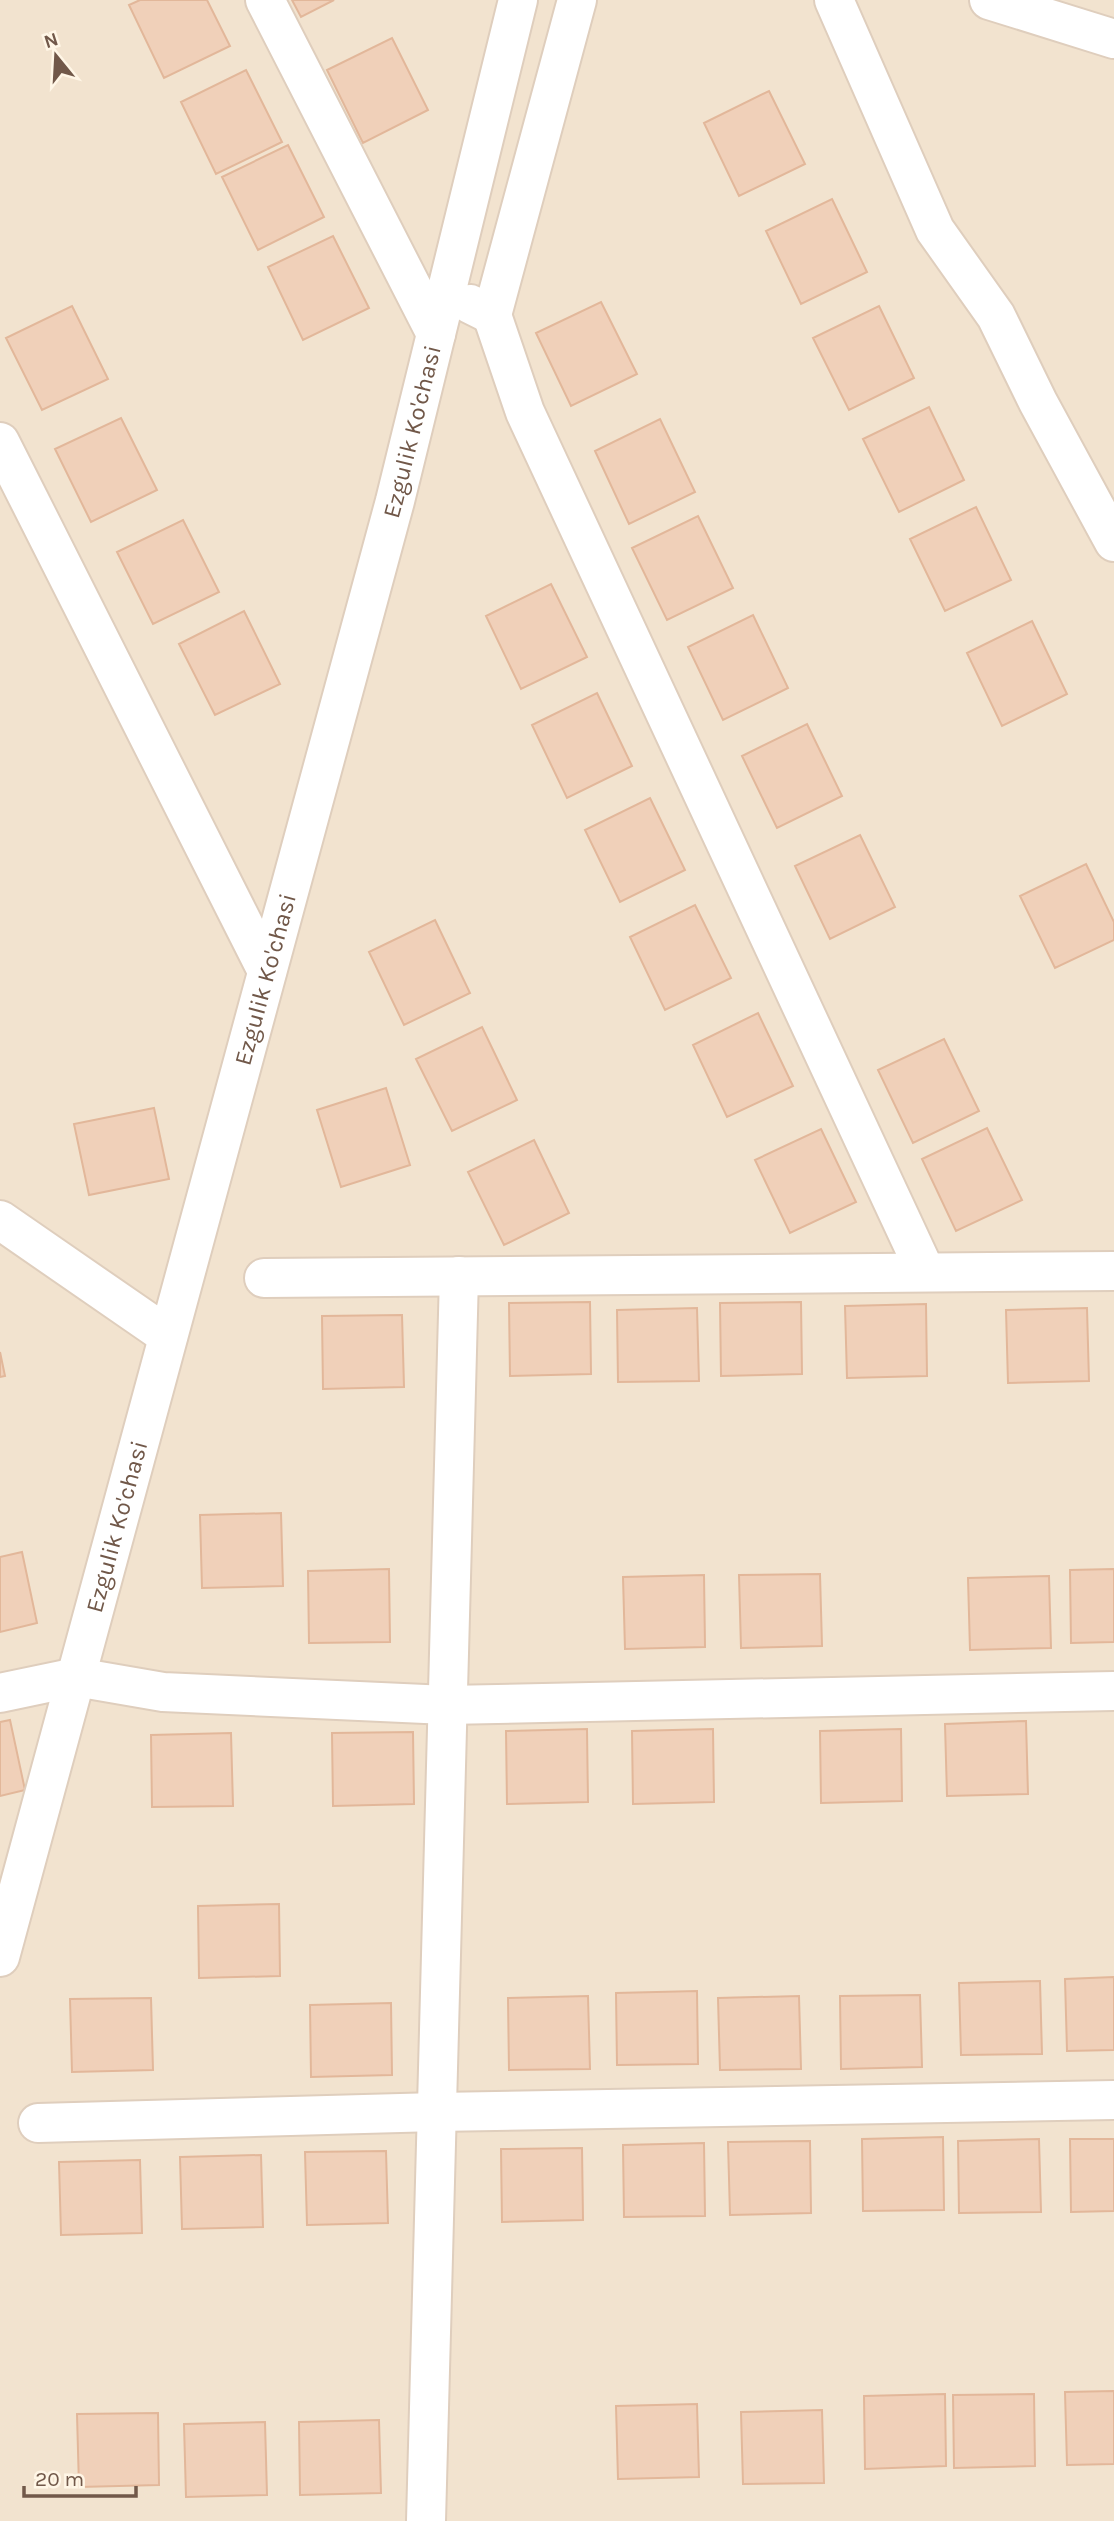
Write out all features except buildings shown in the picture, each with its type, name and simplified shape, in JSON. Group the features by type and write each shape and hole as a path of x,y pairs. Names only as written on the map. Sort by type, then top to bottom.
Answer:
{"street":[{"path":"265,0 436,334"},
{"name":"Ezgulik Ko'chasi","path":"0,1956 395,501 518,0"},
{"path":"576,0 492,315 531,425 925,1271"},
{"path":"834,0 935,230 996,316 1038,402 1114,542"},
{"path":"989,0 1114,38"},
{"path":"446,292 492,315"},
{"path":"0,442 267,971"},
{"path":"10,1236 169,1336"},
{"path":"264,1278 1114,1271"},
{"path":"426,2521 459,1276"},
{"path":"0,1693 76,1677 163,1692 447,1705 1114,1691"},
{"path":"38,2123 437,2112 1114,2100"}],"shaded area":[{"path":"0,0 1114,0 1114,2521 0,2521"}]}
